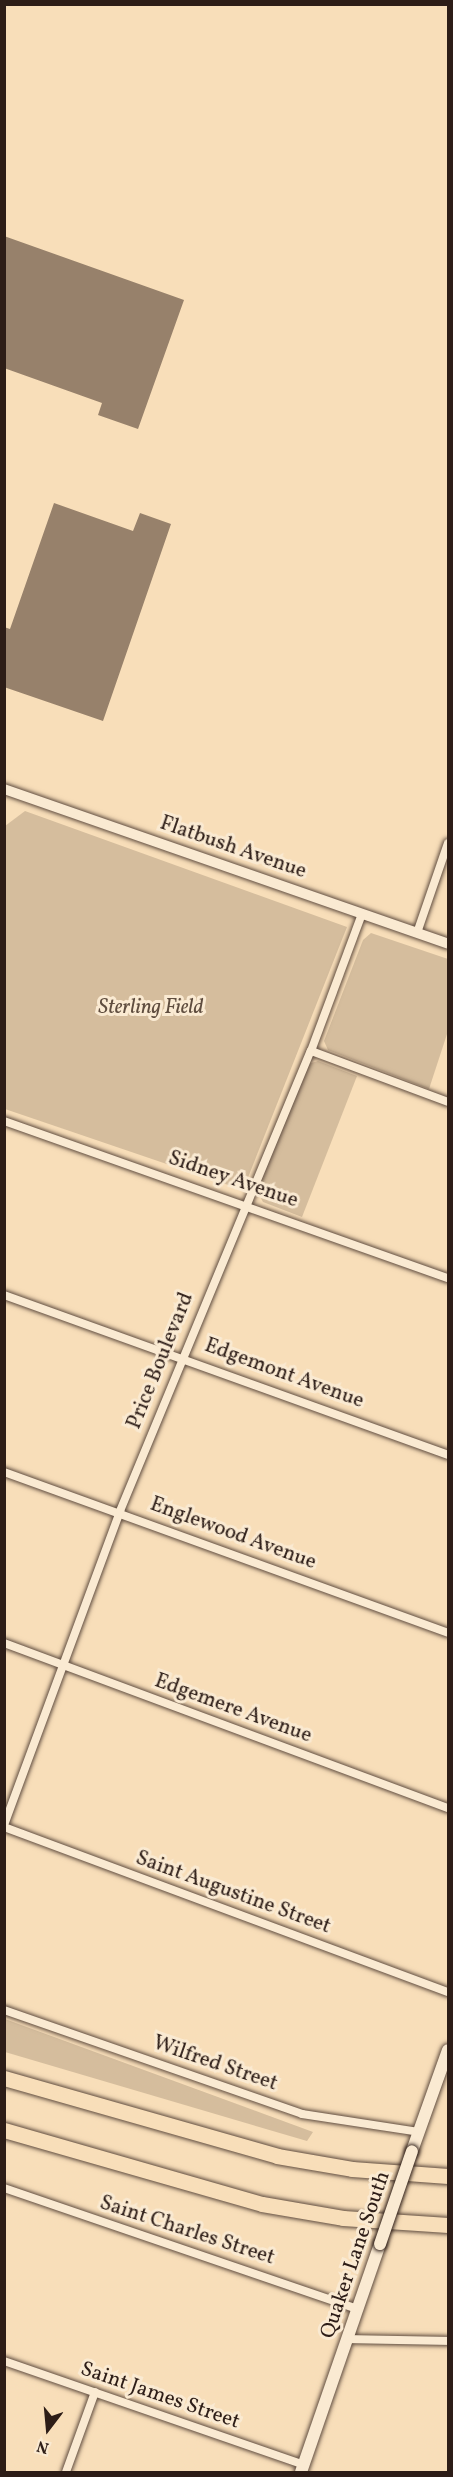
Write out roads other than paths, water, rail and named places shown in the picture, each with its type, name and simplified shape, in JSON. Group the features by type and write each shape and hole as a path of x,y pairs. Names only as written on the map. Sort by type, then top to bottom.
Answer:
{"highway":[{"path":"4,2078 268,2154 371,2172 448,2176"},
{"path":"4,2130 262,2204 371,2222 448,2225"}],"main road":[{"name":"Quaker Lane South","path":"303,2469 448,2050"}],"street":[{"name":"Flatbush Avenue","path":"4,789 448,944"},
{"path":"417,933 448,843"},
{"name":"Price Boulevard","path":"4,1826 60,1664 120,1511 182,1356 311,1051 362,914"},
{"path":"311,1051 448,1102"},
{"name":"Sidney Avenue","path":"4,1121 246,1203 448,1278"},
{"name":"Edgemont Avenue","path":"4,1295 182,1356 448,1455"},
{"name":"Englewood Avenue","path":"4,1472 120,1511 448,1633"},
{"name":"Edgemere Avenue","path":"4,1643 448,1808"},
{"name":"Saint Augustine Street","path":"4,1826 448,1992"},
{"name":"Wilfred Street","path":"4,2010 310,2117 419,2132"},
{"name":"Saint Charles Street","path":"4,2188 358,2309"},
{"path":"348,2339 448,2341"},
{"name":"Saint James Street","path":"4,2361 303,2469"},
{"path":"66,2472 94,2392"}],"park label":[{"name":"Sterling Field","path":"151,1008"}]}
